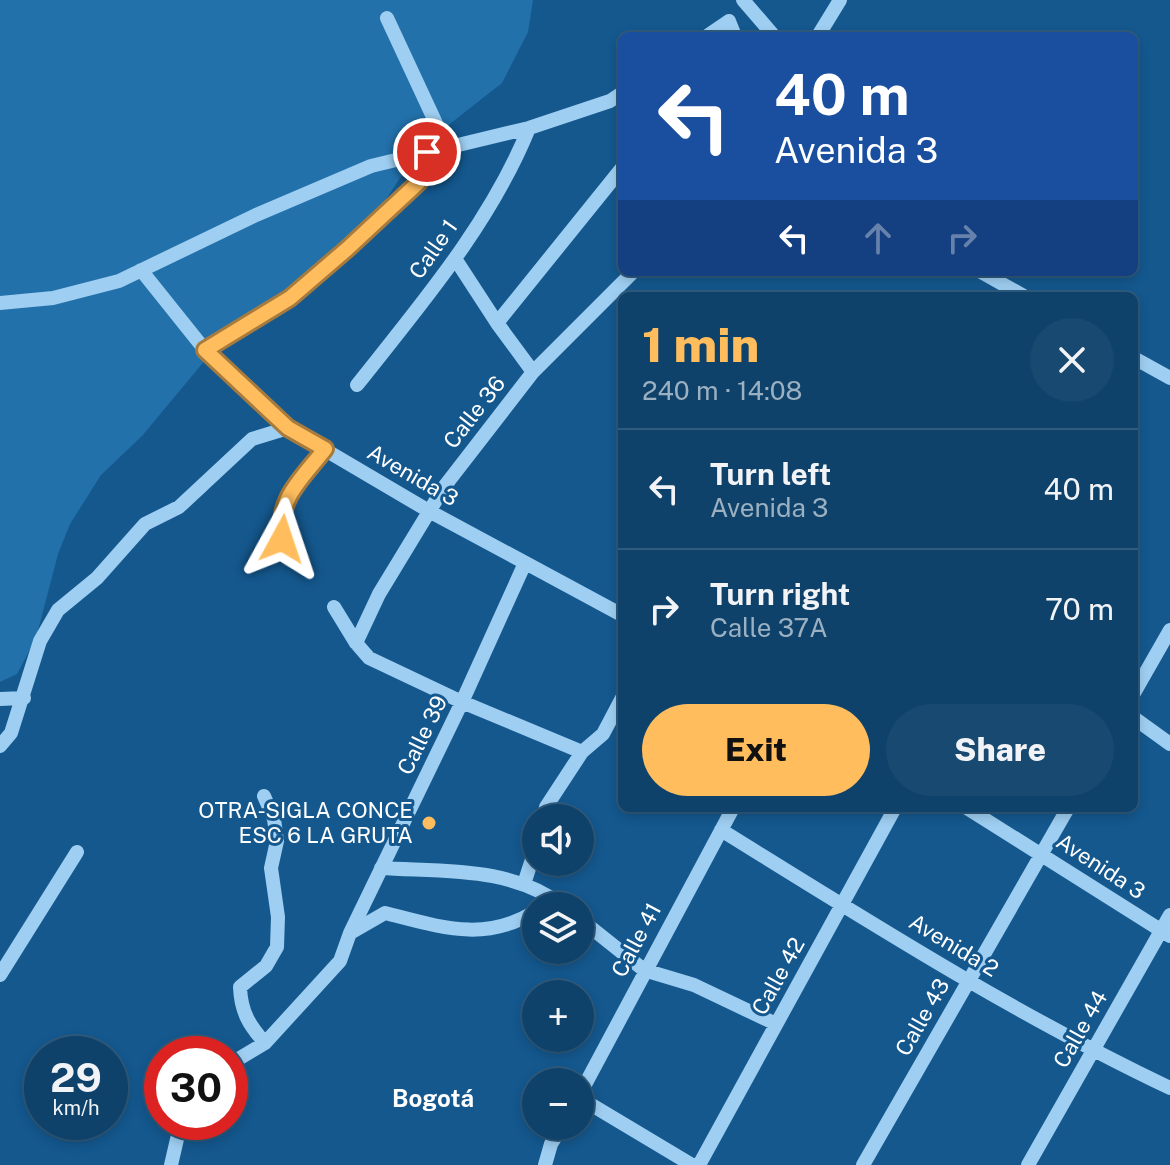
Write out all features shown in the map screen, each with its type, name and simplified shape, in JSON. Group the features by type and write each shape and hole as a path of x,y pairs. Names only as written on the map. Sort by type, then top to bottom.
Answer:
{"street":[{"path":"820,32 840,0"},
{"path":"713,32 729,21 745,2 771,32"},
{"path":"387,18 447,147"},
{"path":"729,21 733,32"},
{"path":"0,303 53,298 119,281 256,215 371,166 529,128 618,96"},
{"name":"Calle 1","path":"357,385 456,260 519,154 529,128"},
{"path":"205,350 290,298 347,249 419,182 427,152"},
{"path":"497,323 618,173"},
{"path":"456,260 533,372"},
{"name":"Avenida 3","path":"141,270 205,350 288,428 429,511 618,613"},
{"name":"Calle 36","path":"356,643 379,594 444,487 533,372 629,276"},
{"path":"988,276 1017,292"},
{"path":"1138,360 1170,378"},
{"path":"0,746 11,733 40,641 58,610 97,578 145,524 179,507 252,439 288,428"},
{"path":"282,539 280,523 283,504 325,449"},
{"name":"Calle 39","path":"248,1053 265,1043 340,961 350,933 462,702 525,563"},
{"path":"334,607 369,658 462,702 582,752"},
{"path":"1138,686 1170,630"},
{"path":"0,699 24,698"},
{"path":"548,804 582,752 603,734 618,706"},
{"path":"1138,721 1170,744"},
{"path":"264,796 274,819 277,841 271,868 278,917 277,947 266,966 240,987 241,1007 249,1025 265,1043"},
{"name":"Calle 41","path":"594,1068 731,812"},
{"name":"Calle 42","path":"699,1165 893,812"},
{"name":"Avenida 3","path":"974,812 1165,934"},
{"name":"Calle 43","path":"863,1165 1066,812"},
{"name":"Avenida 2","path":"721,830 969,980 1093,1051 1170,1088"},
{"path":"0,975 77,852"},
{"path":"381,868 493,876 524,884 536,892"},
{"path":"524,884 527,876"},
{"path":"350,933 385,913 442,927 476,930 505,927 522,918"},
{"name":"Calle 44","path":"1028,1165 1165,934 1170,915"},
{"path":"594,930 644,970 694,985 776,1024"},
{"path":"594,1105 692,1165"},
{"path":"171,1165 177,1140"},
{"path":"545,1165 553,1140"}],"shaded area":[{"path":"0,0 533,0 528,32 502,83 451,123 402,175 373,219 348,244 211,353 142,436 101,475 70,524 58,554 36,638 17,674 0,682"}],"place":[{"name":"OTRA-SIGLA CONCE ESC 6 LA GRUTA","path":"429,823"}],"district":[{"name":"Bogotá","path":"433,1098"}],"route":[{"path":"282,539 280,523 283,504 325,449 288,428 205,350 290,298 347,249 419,182 427,152"}]}
